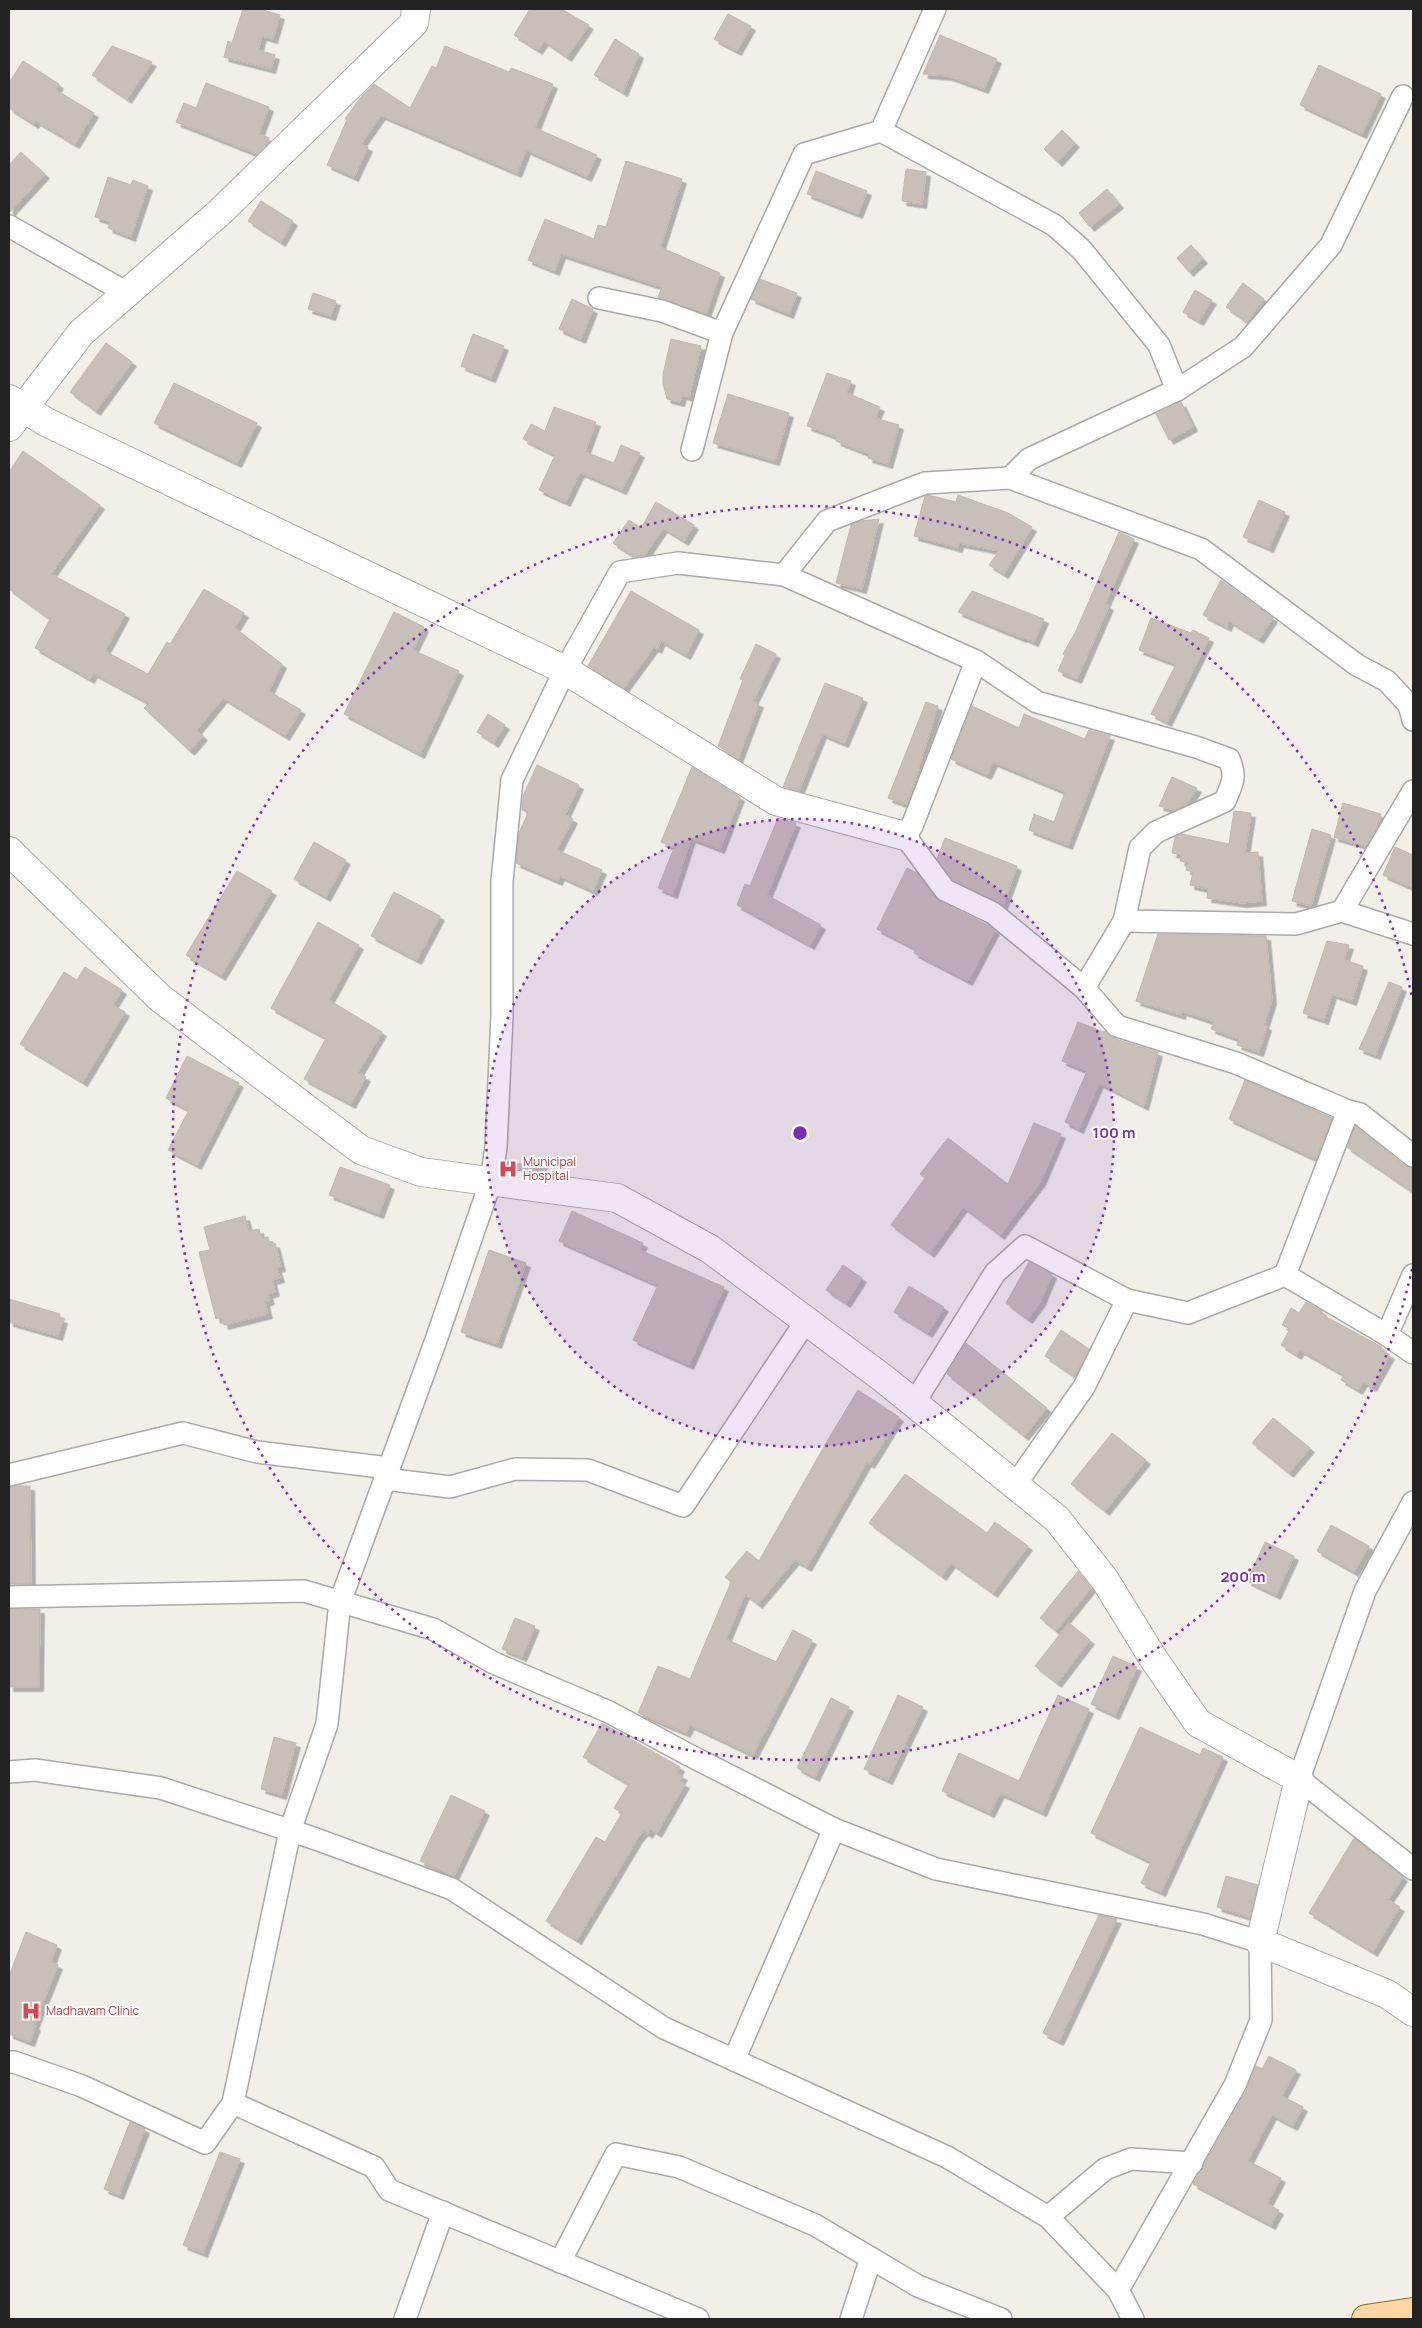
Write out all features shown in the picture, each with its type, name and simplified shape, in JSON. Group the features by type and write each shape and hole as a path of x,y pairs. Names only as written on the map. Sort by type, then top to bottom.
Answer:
{"main road":[{"path":"1366,2319 1413,2312"}],"street":[{"path":"416,9 414,23 220,212 81,333 14,411 46,422 565,670 776,801 904,836 945,890 993,914 1084,988 1117,1026 1236,1063 1348,1111 1360,1114 1413,1156"},
{"path":"881,131 932,10"},
{"path":"1010,478 1029,459 1177,390 1243,347 1332,245 1403,96"},
{"path":"692,450 722,333 804,154 881,131 1054,225 1081,249 1160,345 1177,390"},
{"path":"9,226 127,293"},
{"path":"599,298 662,311 722,333"},
{"path":"784,575 827,521 925,483 1010,478 1201,549 1357,665 1387,681 1409,705 1413,720"},
{"path":"9,2062 14,2062 82,2086 205,2143 234,2103 290,1830 328,1724 340,1602 491,1181 496,1147 502,1016 502,881 512,780 565,670 620,572 678,563 784,575 976,661 1038,702 1229,759 1235,777 1225,801 1156,832 1140,848 1124,921 1084,988"},
{"path":"904,836 912,826 976,661"},
{"path":"1342,911 1413,791"},
{"path":"9,851 160,998 361,1150 421,1172 617,1198 710,1249 914,1404 1057,1519 1105,1580 1153,1658 1198,1723 1299,1779 1413,1870"},
{"path":"1124,921 1296,924 1342,911 1413,934"},
{"path":"914,1404 995,1273 1025,1246 1127,1300 1188,1313 1285,1276 1348,1111"},
{"path":"1387,1335 1413,1274"},
{"path":"1285,1276 1387,1335 1413,1353"},
{"path":"1014,1485 1084,1387 1127,1300"},
{"path":"9,1475 183,1433 257,1452 387,1473 450,1487 515,1469 588,1470 683,1506 806,1321"},
{"path":"1118,2290 1235,2085 1261,2020 1260,1942 1299,1779 1366,1591 1413,1502"},
{"path":"9,1597 304,1591 433,1629 494,1663 609,1712 689,1756 834,1829 936,1869 1203,1924 1260,1942 1387,1994 1413,2012"},
{"path":"9,1772 35,1770 161,1788 290,1830 452,1889 664,2028 947,2157 1048,2217 1118,2290 1133,2319"},
{"path":"734,2060 834,1829"},
{"path":"234,2103 374,2167 389,2190 698,2319"},
{"path":"560,2262 616,2154 679,2167 815,2225 918,2286 1000,2319"},
{"path":"1048,2217 1105,2169 1131,2159 1192,2162"},
{"path":"405,2319 443,2212"},
{"path":"851,2319 871,2258"}],"building":[{"path":"243,9 259,9 280,15 273,39 262,36 258,50 275,55 271,69 224,57 228,41 232,43"},
{"path":"530,9 561,9 589,25 567,57 544,41 538,50 514,35"},
{"path":"728,14 751,26 737,51 714,39"},
{"path":"940,35 997,59 984,89 948,76 923,74"},
{"path":"615,39 639,54 623,92 594,75"},
{"path":"112,46 152,62 127,99 92,75"},
{"path":"445,46 509,72 511,68 553,84 535,128 597,155 587,177 526,150 517,173 381,115 361,144 368,147 354,177 327,165 347,120 345,119 361,97 374,84 410,108 432,66 436,68"},
{"path":"23,61 59,84 56,90 94,113 75,144 36,121 34,124 9,108 9,83"},
{"path":"1319,65 1381,94 1362,134 1300,105"},
{"path":"206,83 269,107 259,134 269,138 266,146 257,154 176,122 184,103 196,108"},
{"path":"1062,130 1075,143 1058,162 1044,149"},
{"path":"21,152 45,174 9,213 9,165"},
{"path":"626,161 682,179 661,245 662,248 720,273 706,314 658,297 662,287 561,254 555,271 528,260 545,219 594,239 598,225 606,227"},
{"path":"906,169 926,172 922,204 902,201"},
{"path":"816,171 867,191 858,214 807,194"},
{"path":"108,177 131,185 133,180 148,186 131,237 108,228 110,222 95,217"},
{"path":"1107,189 1119,204 1090,227 1079,213"},
{"path":"261,201 293,221 281,242 248,221"},
{"path":"1191,245 1203,259 1189,272 1177,258"},
{"path":"760,279 797,293 789,314 751,299"},
{"path":"1243,283 1264,299 1247,322 1226,307"},
{"path":"1195,290 1212,300 1199,321 1183,312"},
{"path":"313,293 336,301 331,316 308,309"},
{"path":"572,299 593,309 581,339 559,329"},
{"path":"473,334 504,346 491,378 461,366"},
{"path":"671,339 701,346 689,397 682,395 680,402 667,399 663,384 663,374"},
{"path":"106,343 132,362 96,411 70,392"},
{"path":"827,373 851,381 847,393 880,407 875,418 899,425 888,464 868,458 869,454 836,441 837,437 807,426"},
{"path":"174,383 257,423 237,463 154,423"},
{"path":"728,394 789,413 775,461 713,443"},
{"path":"1181,402 1193,427 1169,440 1156,414"},
{"path":"554,407 596,422 585,452 614,463 621,445 640,453 622,490 582,473 579,474 566,502 539,490 555,455 523,439 531,424 545,431"},
{"path":"23,451 100,505 51,574 125,614 105,651 148,674 167,642 170,644 204,589 244,613 235,628 282,664 269,691 301,710 285,736 223,698 197,730 203,736 190,751 144,708 149,703 93,673 90,679 35,648 50,619 9,589 9,472"},
{"path":"928,495 956,502 958,495 1008,513 1032,527 1004,574 989,565 999,551 959,543 958,548 914,536 925,496"},
{"path":"1259,500 1285,512 1269,548 1243,537"},
{"path":"656,502 694,525 684,541 663,528 645,555 635,557 613,543 629,520 641,528"},
{"path":"879,519 862,589 836,583 851,525 861,521"},
{"path":"1119,532 1134,539 1105,604 1109,606 1077,679 1058,671 1065,655 1063,654 1076,631"},
{"path":"1221,580 1273,618 1259,639 1229,621 1227,627 1203,615"},
{"path":"631,591 699,630 686,655 661,641 657,649 654,647 624,688 588,666"},
{"path":"972,591 1044,619 1034,642 958,612"},
{"path":"394,612 424,627 413,650 459,671 420,754 344,714"},
{"path":"1151,618 1191,633 1193,630 1209,638 1167,722 1151,714 1176,664 1139,650"},
{"path":"756,644 776,654 753,701 759,703 738,759 718,746 743,680 740,679"},
{"path":"825,683 863,698 844,743 822,734 799,791 783,787"},
{"path":"926,702 938,706 907,805 888,798"},
{"path":"972,706 1019,728 1024,714 1085,739 1089,730 1110,736 1068,845 1029,830 1034,814 1054,822 1065,792 993,762 987,775 951,759"},
{"path":"488,714 505,725 494,743 477,732"},
{"path":"537,765 579,785 565,815 573,819 557,850 602,870 593,891 560,876 558,881 516,863 519,833 528,813 522,810 523,796"},
{"path":"692,767 740,797 720,849 691,838 673,894 658,888 674,848 661,842"},
{"path":"1172,777 1197,788 1187,804 1175,810 1159,806"},
{"path":"1343,803 1381,814 1377,827 1366,846 1334,837"},
{"path":"1234,811 1251,813 1245,853 1258,852 1262,901 1242,903 1207,898 1208,889 1190,885 1193,872 1186,870 1188,863 1180,861 1182,855 1172,853 1175,837 1182,834 1229,844"},
{"path":"778,818 796,823 767,895 821,925 810,945 737,905 745,884 750,886"},
{"path":"1312,829 1331,835 1311,906 1292,901"},
{"path":"945,838 1017,866 1003,905 953,880 937,859"},
{"path":"314,842 346,860 326,897 294,879"},
{"path":"1395,847 1413,855 1413,888 1383,875"},
{"path":"907,868 917,873 939,901 995,930 968,981 914,953 916,949 877,929"},
{"path":"237,871 272,891 221,976 186,955"},
{"path":"394,892 440,916 417,960 371,936"},
{"path":"318,922 359,945 329,1000 382,1032 358,1073 366,1077 351,1104 304,1079 326,1038 271,1008"},
{"path":"1158,934 1266,936 1272,1000 1264,1025 1267,1026 1259,1052 1237,1045 1239,1039 1211,1029 1214,1022 1182,1011 1181,1015 1136,1001"},
{"path":"1327,941 1349,945 1344,960 1363,966 1352,1001 1332,994 1324,1020 1303,1013"},
{"path":"85,967 122,990 113,1005 125,1012 83,1082 20,1044 64,972 77,980"},
{"path":"1389,982 1402,987 1376,1055 1359,1049"},
{"path":"1078,1022 1105,1031 1118,1040 1158,1052 1144,1106 1099,1083 1079,1129 1065,1122 1087,1071 1062,1061"},
{"path":"187,1056 239,1083 197,1165 168,1150 189,1110 166,1098"},
{"path":"1245,1080 1332,1118 1316,1159 1229,1119"},
{"path":"1034,1123 1061,1134 1041,1181 1000,1235 963,1207 930,1253 891,1225 925,1178 920,1174 948,1138 1008,1184"},
{"path":"1355,1126 1405,1166 1413,1168 1413,1192 1347,1147"},
{"path":"506,1162 547,1168 546,1173 506,1167"},
{"path":"340,1167 390,1185 379,1214 329,1195"},
{"path":"572,1211 643,1243 640,1250 724,1287 689,1365 633,1340 658,1285 559,1241"},
{"path":"245,1216 249,1231 259,1229 261,1238 268,1237 270,1245 275,1243 281,1267 277,1268 280,1278 272,1280 275,1292 268,1294 270,1300 265,1302 268,1314 224,1325 222,1317 216,1319 199,1252 210,1250 204,1227"},
{"path":"489,1250 526,1263 497,1344 461,1332"},
{"path":"1029,1262 1052,1274 1041,1301 1028,1319 1006,1303"},
{"path":"843,1265 862,1278 846,1303 826,1290"},
{"path":"909,1286 944,1307 928,1333 894,1312"},
{"path":"9,1299 60,1314 59,1318 63,1319 58,1336 9,1322"},
{"path":"1306,1302 1322,1311 1321,1314 1382,1347 1380,1349 1390,1355 1372,1387 1363,1382 1358,1390 1341,1380 1344,1375 1300,1350 1297,1355 1281,1345 1290,1329 1282,1325 1291,1308 1299,1313"},
{"path":"1061,1330 1089,1349 1074,1376 1045,1356"},
{"path":"966,1343 1047,1408 1024,1436 947,1374"},
{"path":"858,1390 899,1417 870,1464 867,1462 807,1567 795,1560 758,1604 745,1594 726,1639 776,1662 793,1630 812,1640 753,1755 690,1725 686,1733 638,1713 658,1666 690,1679 731,1582 725,1577 747,1551 759,1561"},
{"path":"1273,1418 1310,1448 1289,1473 1252,1443"},
{"path":"1112,1433 1146,1460 1105,1511 1071,1484"},
{"path":"905,1474 987,1533 995,1522 1028,1546 993,1593 951,1563 942,1576 869,1523"},
{"path":"30,1486 31,1584 9,1584 9,1487"},
{"path":"1331,1525 1369,1546 1354,1572 1317,1551"},
{"path":"1265,1542 1294,1556 1276,1595 1247,1581"},
{"path":"1078,1571 1091,1588 1056,1631 1040,1618"},
{"path":"9,1609 40,1609 39,1687 9,1687"},
{"path":"515,1618 535,1626 522,1657 502,1649"},
{"path":"1069,1623 1090,1640 1057,1683 1035,1666"},
{"path":"1113,1656 1137,1667 1115,1715 1091,1704"},
{"path":"898,1695 923,1707 888,1780 864,1769"},
{"path":"1058,1695 1089,1709 1042,1812 1000,1793 990,1813 942,1791 959,1753 1019,1781"},
{"path":"831,1698 849,1707 815,1777 797,1768"},
{"path":"602,1723 680,1767 677,1773 683,1776 680,1781 685,1784 657,1833 651,1829 648,1834 644,1831 638,1838 577,1940 546,1921 596,1837 605,1842 622,1813 614,1808 629,1784 583,1757"},
{"path":"1140,1727 1200,1755 1203,1748 1223,1757 1161,1892 1141,1883 1151,1862 1091,1833"},
{"path":"274,1737 296,1743 282,1795 261,1789"},
{"path":"451,1795 485,1811 454,1876 420,1861"},
{"path":"1354,1838 1403,1877 1388,1900 1400,1907 1373,1952 1309,1913"},
{"path":"1226,1876 1258,1885 1250,1917 1217,1907"},
{"path":"1099,1915 1117,1919 1059,2041 1043,2033"},
{"path":"26,1932 57,1945 51,1962 58,1965 34,2025 36,2026 30,2042 9,2034 9,1976"},
{"path":"1269,2056 1296,2070 1282,2096 1303,2107 1293,2126 1272,2115 1248,2161 1281,2178 1267,2204 1279,2210 1271,2225 1193,2184 1246,2091 1256,2066 1262,2069"},
{"path":"130,2122 145,2129 119,2195 104,2189"},
{"path":"220,2152 240,2159 203,2253 183,2245"}],"place":[{"name":"Municipal Hospital","path":"508,1169"},
{"name":"Madhavam Clinic","path":"31,2011"}]}
